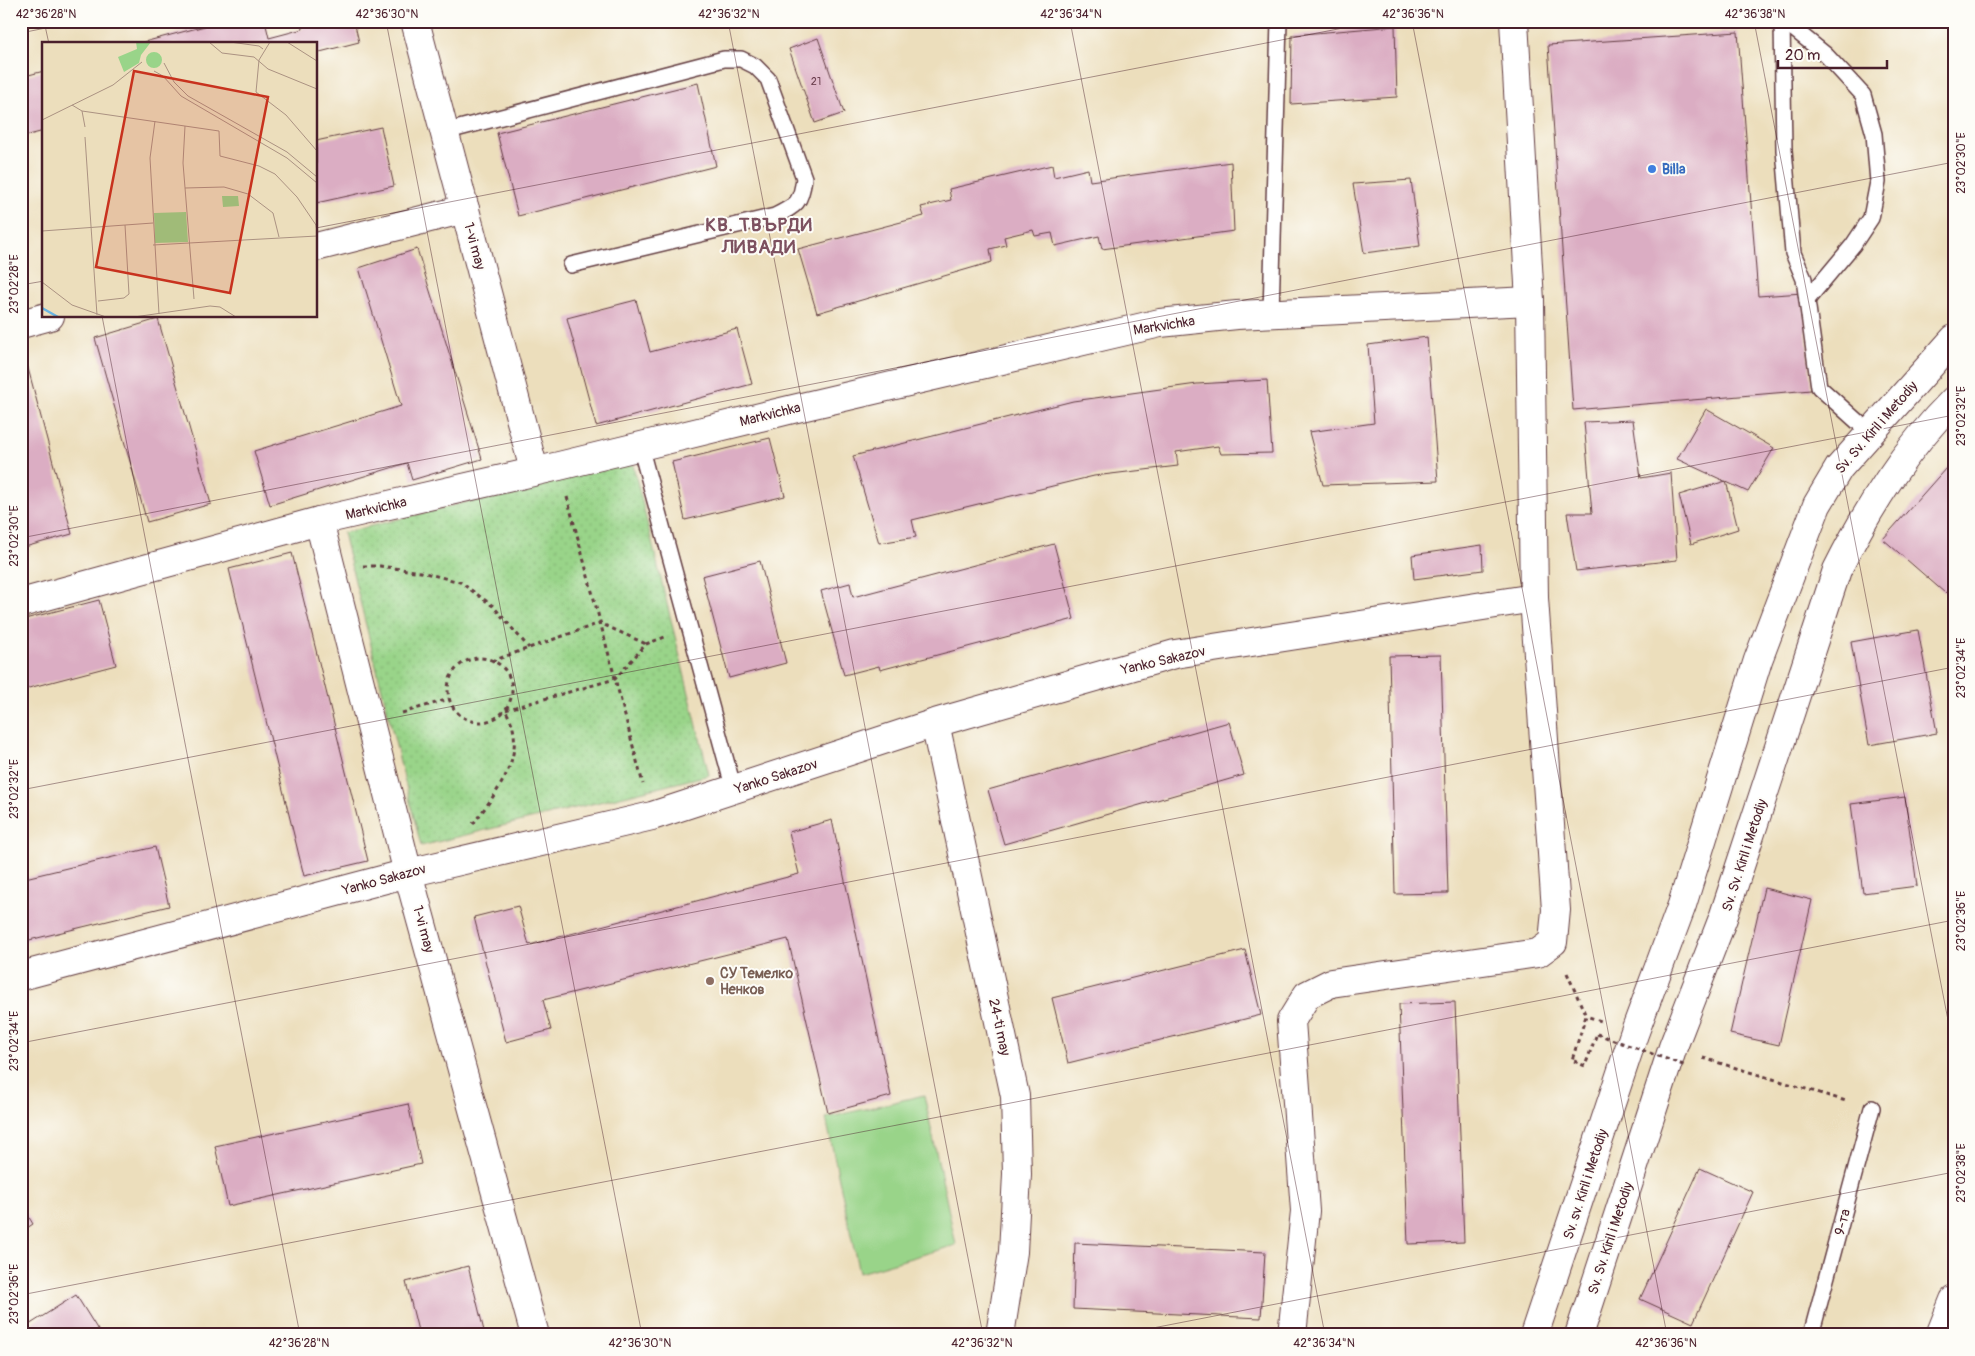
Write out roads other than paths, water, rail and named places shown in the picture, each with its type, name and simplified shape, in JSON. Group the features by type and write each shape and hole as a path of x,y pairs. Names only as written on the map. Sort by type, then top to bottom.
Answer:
{"street":[{"name":"1-vi may","path":"415,21 465,209 546,468"},
{"path":"1292,1335 1305,1211 1291,1021 1307,995 1331,983 1538,953 1553,942 1556,910 1534,598 1530,301 1514,21"},
{"path":"318,246 465,209"},
{"name":"Markvichka","path":"21,603 319,521 1160,323 1271,314 1530,301"},
{"path":"21,324 43,318"},
{"name":"Sv. Sv. Kiril i Metodiy","path":"1870,433 1954,339"},
{"name":"Sv. Sv. Kiril i Metodiy","path":"1578,1335 1673,1047 1723,918 1837,570 1861,523 1890,478 1911,448 1954,400"},
{"name":"Sv. sv. Kiril i Metodiy","path":"1534,1335 1634,1034 1682,905 1758,660 1791,569 1817,505 1839,468 1870,433"},
{"name":"1-vi may","path":"319,521 408,872 535,1335"},
{"name":"Yanko Sakazov","path":"21,976 408,872 652,816 935,723 1175,654 1534,598"},
{"name":"24-ti may","path":"935,723 1015,1096 1017,1174 1013,1252 1000,1335"},
{"path":"1940,1335 1954,1300"}],"lane":[{"path":"1271,314 1279,21"},
{"path":"1783,21 1826,55 1863,95 1874,134 1878,182 1871,218 1853,245 1807,300"},
{"path":"1783,21 1784,150 1793,253 1804,279 1819,387 1870,433"},
{"path":"444,132 724,59 741,59 762,72 768,79 804,178 802,195 793,207 775,216 571,265"},
{"path":"640,446 734,790"},
{"name":"9-та","path":"1811,1335 1872,1108"}],"place":[{"name":"Billa","path":"1652,169"},
{"name":"СУ Темелко Ненков","path":"710,981"}],"district":[{"name":"КВ. ТВЪРДИ ЛИВАДИ","path":"759,235"}]}
